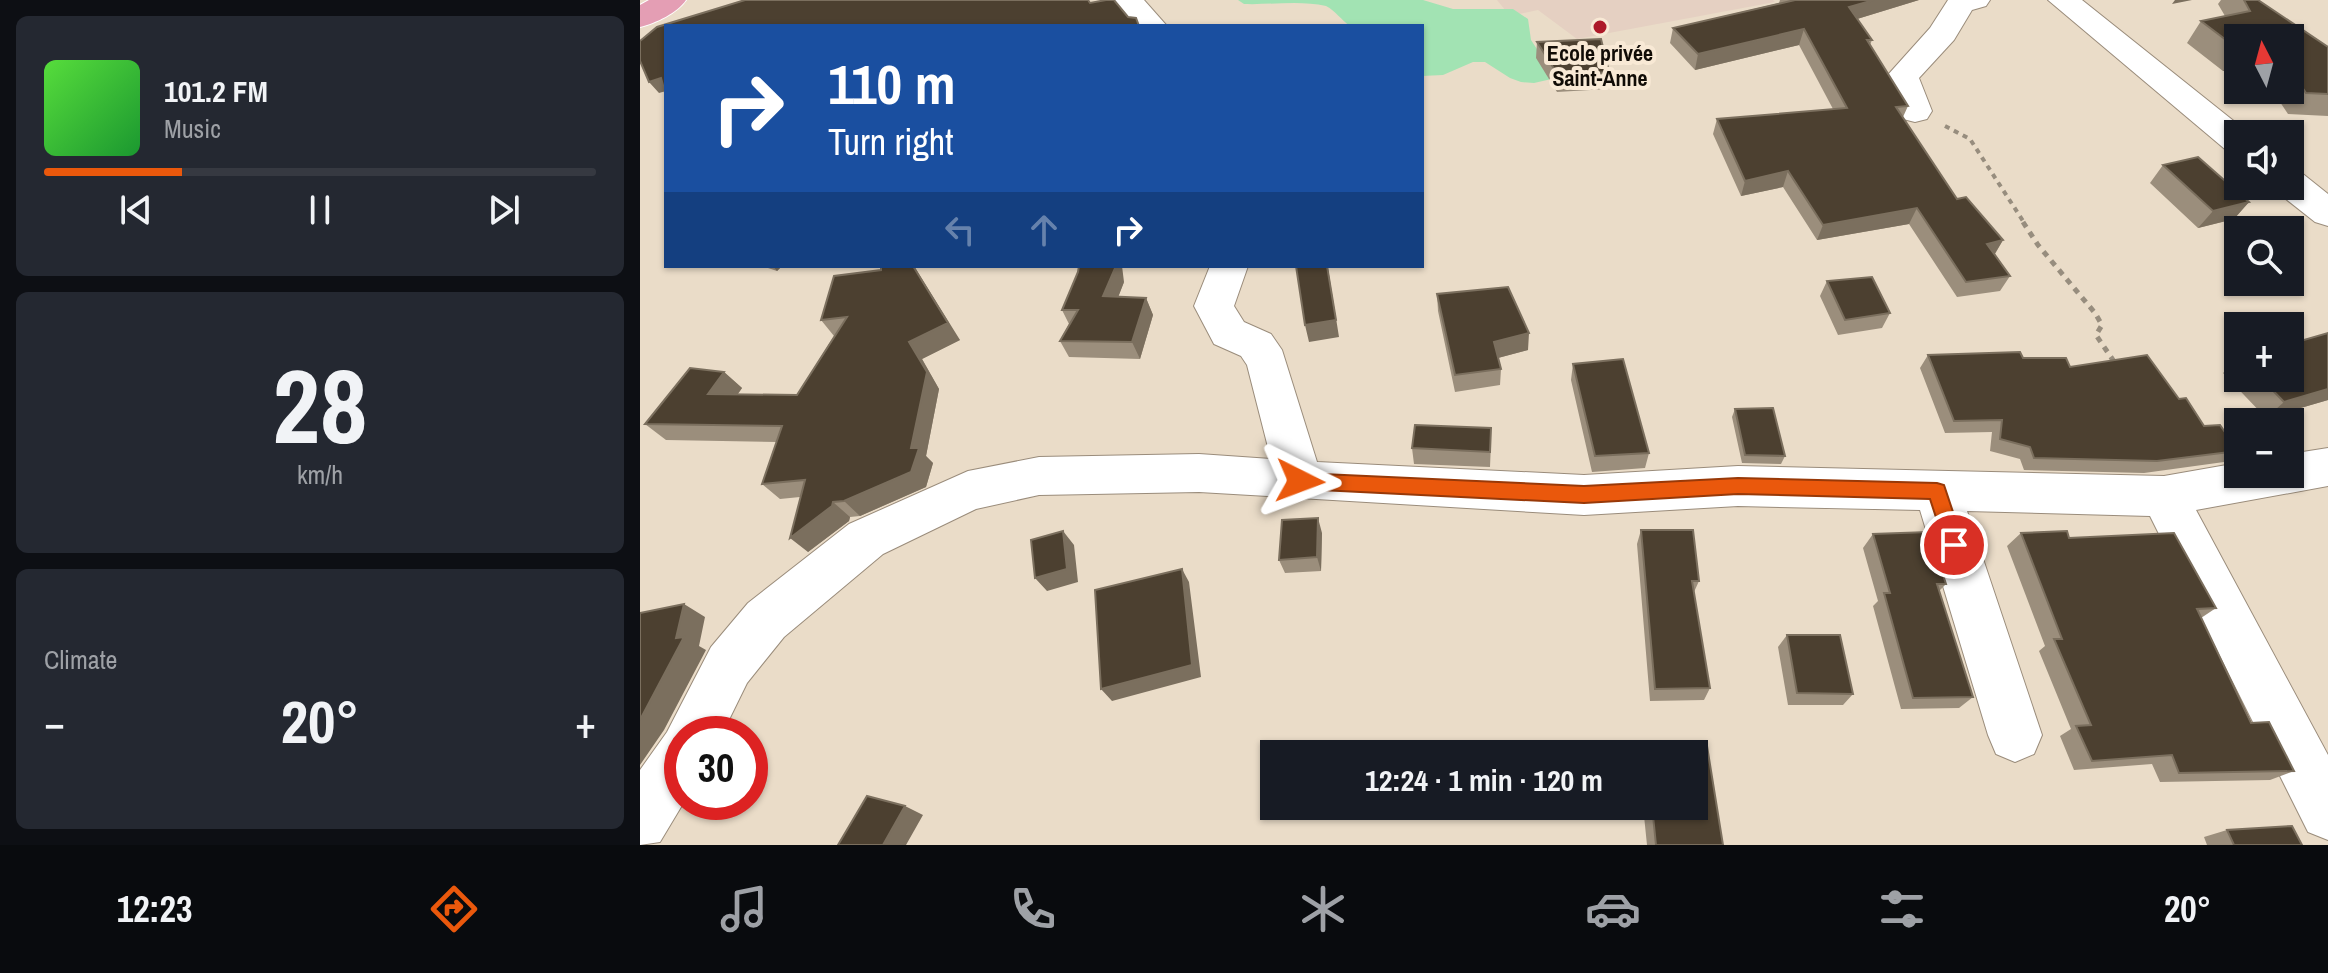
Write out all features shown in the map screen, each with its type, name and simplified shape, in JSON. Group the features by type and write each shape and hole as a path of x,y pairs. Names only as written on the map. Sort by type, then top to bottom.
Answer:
{"main road":[{"path":"640,18 671,0"}],"street":[{"path":"1128,0 1149,24"},
{"path":"1915,111 1902,77 1943,33 1960,4 1975,0"},
{"path":"2063,0 2224,131"},
{"path":"2304,194 2328,213"},
{"path":"1228,268 1214,306 1229,333 1256,345 1267,362 1300,481"},
{"path":"2304,471 2328,467"},
{"path":"702,716 729,665 766,620 866,539 968,491 1039,476 1199,473 1584,495 1738,486 2164,496 2224,485"},
{"path":"1937,491 2015,735"},
{"path":"2164,496 2328,812"},
{"path":"640,822 664,783"}],"path":[{"path":"1915,111 1970,139 2038,245 2095,313 2102,325 2096,335 2118,367"}],"shaded area":[{"name":"Ecole privée Saint-Anne","path":"1497,0 1775,2 1577,39 1538,10 1510,16"}],"green space":[{"path":"1238,0 1423,0 1453,9 1513,9 1528,19 1531,40 1556,78 1534,83 1521,82 1485,62 1473,62 1443,75 1424,76 1424,24 1348,24 1333,10 1316,4 1244,4"}],"building":[{"path":"745,0 1088,0 1090,3 1114,0 1128,17 1136,18 1138,24 667,24"},
{"path":"1795,0 1874,0 1849,7 1872,40 1867,40 1908,106 1896,107 1957,199 1966,197 2003,240 1987,244 2010,276 1966,282 1917,208 1823,225 1788,171 1745,181 1717,119 1847,108 1804,29 1698,54 1673,28"},
{"path":"2244,0 2258,0 2294,24 2224,24 2224,38 2201,21 2250,11"},
{"path":"664,25 664,89 661,78 649,82 640,61 640,41"},
{"path":"2304,31 2328,47 2328,94 2306,93"},
{"path":"1601,39 1609,72 1558,75 1537,42"},
{"path":"2198,157 2224,180 2224,200 2249,202 2213,211 2163,165"},
{"path":"914,268 948,323 909,342 927,372 911,448 919,448 911,472 844,501 833,502 832,506 790,538 805,480 762,484 782,426 645,424 690,368 724,372 708,394 797,395 847,317 821,320 834,276"},
{"path":"1079,268 1115,268 1103,296 1146,298 1132,342 1060,341 1078,310 1062,310"},
{"path":"1296,268 1327,268 1336,320 1305,325"},
{"path":"1872,277 1890,313 1845,320 1827,281"},
{"path":"1508,287 1529,333 1494,342 1501,369 1455,375 1437,294"},
{"path":"2328,333 2328,389 2284,402 2274,392 2304,392 2304,340"},
{"path":"2020,352 2023,358 2066,358 2070,367 2147,355 2179,399 2186,398 2204,426 2220,425 2224,431 2224,453 2157,461 2034,458 2030,447 2000,439 2002,420 1954,421 1928,355"},
{"path":"1623,359 1649,453 1595,456 1573,364"},
{"path":"1773,408 1785,456 1745,455 1735,409"},
{"path":"1415,425 1491,428 1490,452 1412,448"},
{"path":"1318,518 1317,557 1279,560 1282,520"},
{"path":"1641,530 1693,530 1699,581 1692,581 1710,688 1655,689"},
{"path":"1063,531 1067,569 1035,578 1031,540"},
{"path":"2067,531 2069,538 2174,533 2216,608 2197,609 2251,723 2269,722 2294,771 2179,773 2172,755 2092,761 2076,726 2091,725 2054,639 2062,639 2021,533"},
{"path":"1929,532 1946,584 1937,584 1973,697 1913,698 1884,593 1890,593 1873,534"},
{"path":"1182,569 1192,665 1101,689 1095,590"},
{"path":"684,604 676,638 684,637 640,720 640,613"},
{"path":"1787,635 1840,635 1853,694 1797,693"},
{"path":"1708,752 1723,845 1656,845 1653,820 1708,820"},
{"path":"867,796 905,806 883,845 838,845"},
{"path":"2292,826 2302,845 2234,845 2227,830"}],"place":[{"name":"Ecole privée Saint-Anne","path":"1600,27"}],"route":[{"path":"1300,481 1584,495 1738,486 1937,491 1954,545"}]}
